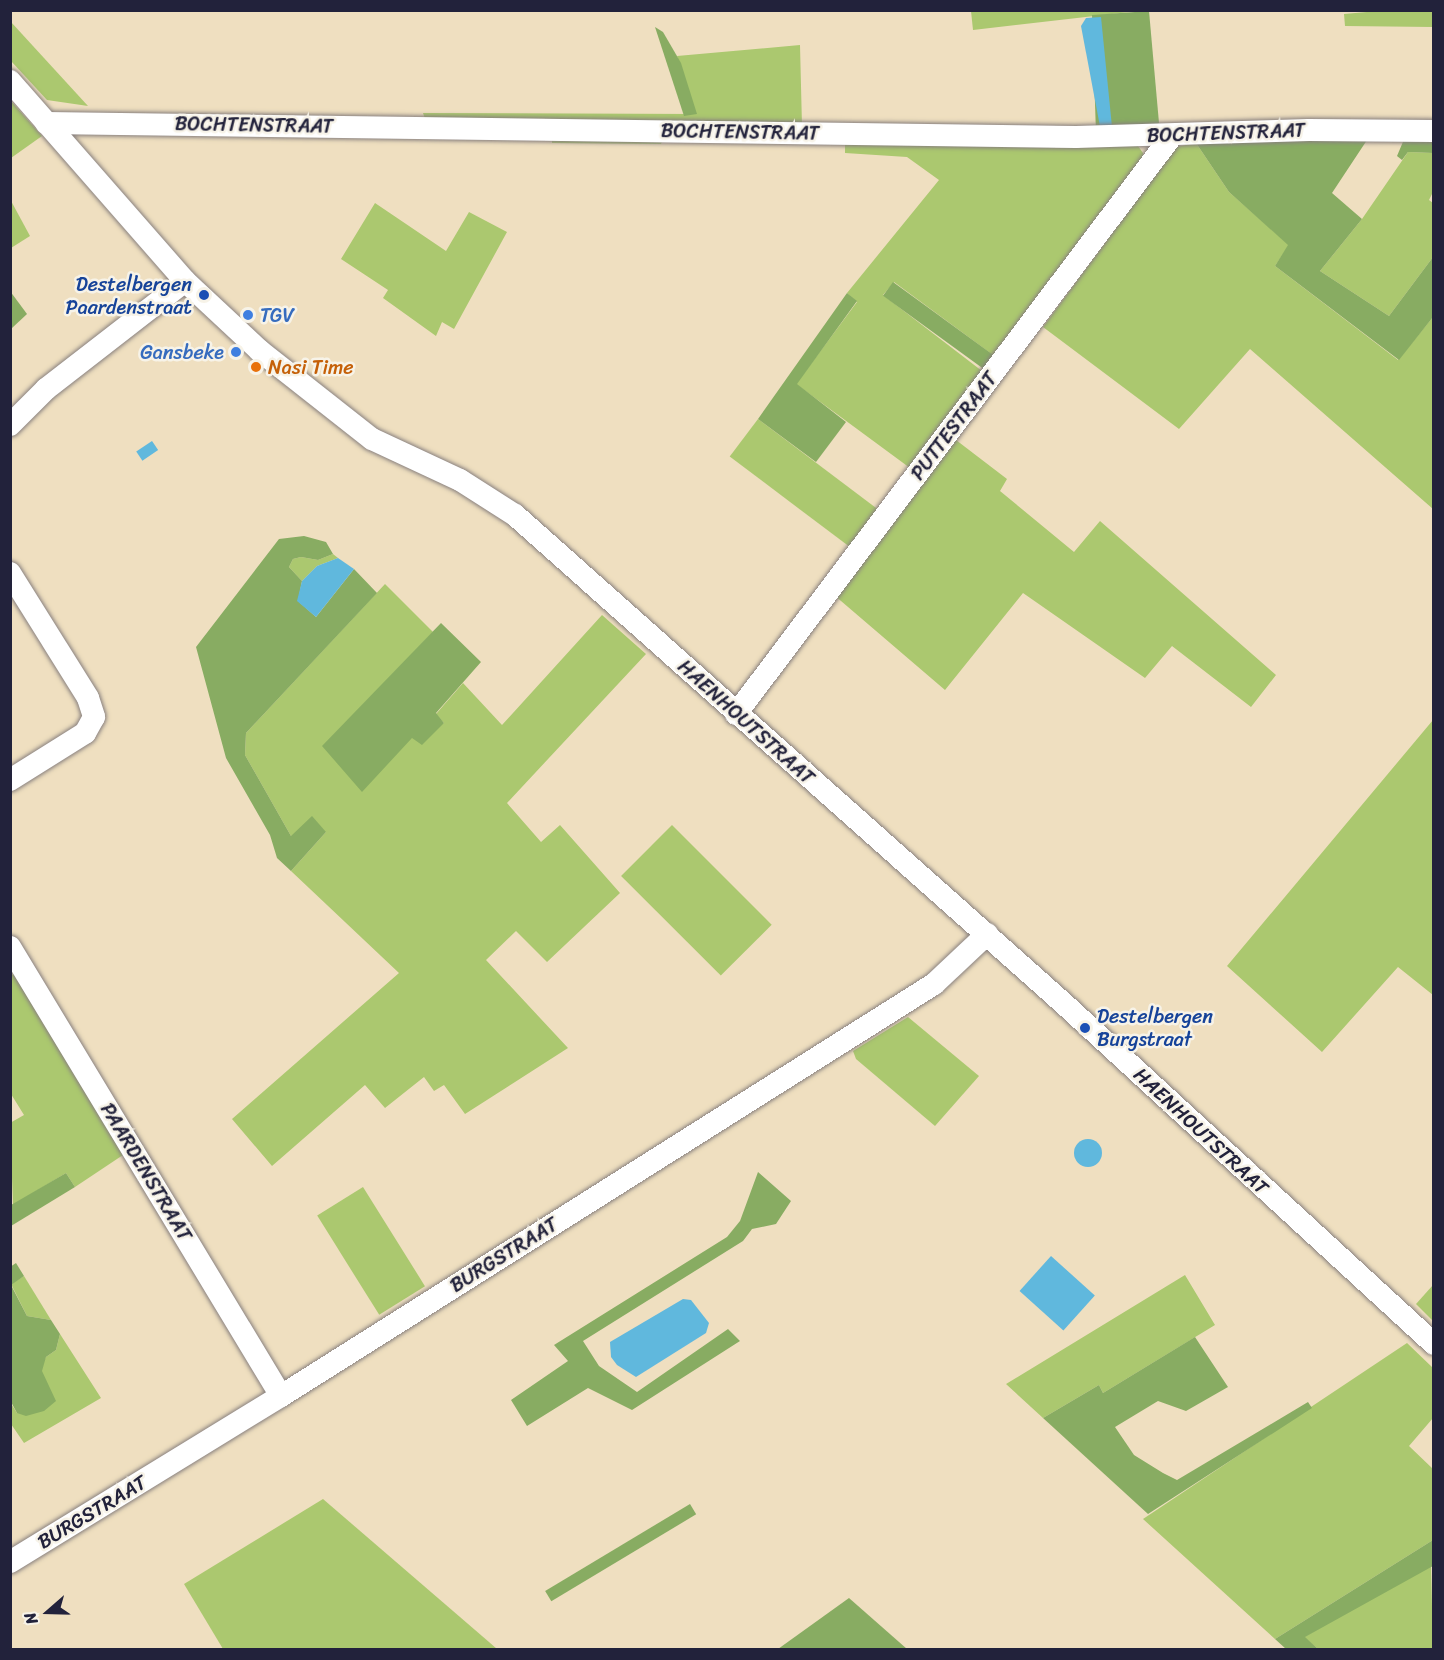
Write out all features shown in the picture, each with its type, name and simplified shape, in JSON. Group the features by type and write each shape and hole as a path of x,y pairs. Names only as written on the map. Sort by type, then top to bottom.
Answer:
{"street":[{"name":"HAENHOUTSTRAAT","path":"10,81 185,281 260,351 349,424 372,439 479,490 515,515 736,714 987,934 1434,1344"},
{"name":"BOCHTENSTRAAT","path":"46,123 1171,137 1309,130 1434,131"},
{"name":"PUTTESTRAAT","path":"736,714 1171,137"},
{"path":"10,425 46,389 185,281"},
{"path":"10,573 88,698 94,717 85,733 10,780"},
{"name":"BURGSTRAAT","path":"10,1562 281,1396 934,984 987,934"},
{"name":"PAARDENSTRAAT","path":"10,947 281,1396"}],"green space":[{"path":"971,11 1138,11 973,30"},
{"path":"1149,11 1159,123 1149,130 1096,133 1092,15"},
{"path":"1378,11 1433,11 1433,27 1345,26 1344,14"},
{"path":"11,22 88,106 47,100 11,61"},
{"path":"655,27 663,32 681,63 697,114 684,116"},
{"path":"800,45 802,126 426,122 423,113 696,114 677,56"},
{"path":"10,100 42,136 11,158 10,158"},
{"path":"666,134 661,144 552,143 552,137"},
{"path":"1369,137 1332,193 1362,219 1320,271 1389,316 1433,257 1433,317 1399,360 1275,266 1288,245 1229,192 1196,143"},
{"path":"1405,137 1433,137 1433,153 1408,152 1402,160 1397,156"},
{"path":"845,142 1138,146 1143,153 1143,161 993,355 894,282 883,295 982,371 910,468 796,384 857,302 847,293 939,180 907,157 845,153"},
{"path":"1196,143 1229,192 1289,245 1275,266 1398,360 1433,317 1433,509 1250,349 1179,429 1043,327 1176,147"},
{"path":"1408,152 1433,153 1433,192 1429,200 1433,203 1433,257 1389,316 1320,271 1362,219"},
{"path":"10,199 30,236 11,248 10,248"},
{"path":"375,203 446,251 469,212 507,232 454,329 442,322 436,336 383,298 388,290 341,259"},
{"path":"893,282 993,355 983,369 883,296"},
{"path":"10,291 27,314 11,329 10,329"},
{"path":"847,293 857,301 797,384 846,422 816,462 758,419"},
{"path":"758,419 880,511 852,549 730,457"},
{"path":"956,440 1007,479 1000,491 1074,552 1100,521 1276,675 1251,707 1172,646 1145,678 1023,593 945,690 834,595"},
{"path":"304,536 326,542 333,554 318,560 301,557 293,559 289,567 302,581 298,601 316,617 354,569 377,593 246,733 245,755 291,836 312,816 326,832 291,871 277,858 270,835 226,758 196,647 279,539"},
{"path":"333,554 338,558 317,566 302,581 289,567 293,559 301,557 318,560"},
{"path":"385,584 433,632 323,746 412,738 444,723 436,714 463,683 502,725 602,615 646,654 507,803 541,842 560,825 620,893 547,962 516,931 486,960 568,1048 465,1114 444,1085 434,1091 424,1077 385,1108 365,1085 272,1166 232,1119 399,973 291,871 326,832 291,836 245,755 246,733"},
{"path":"441,623 481,662 436,713 444,723 422,745 412,738 362,792 322,746"},
{"path":"1433,720 1433,995 1398,967 1322,1052 1227,966"},
{"path":"672,825 772,925 721,976 621,876"},
{"path":"11,974 21,978 126,1153 75,1187 66,1173 13,1205 10,1123 24,1115 11,1094"},
{"path":"908,1017 979,1076 935,1126 856,1059 853,1051"},
{"path":"758,1172 791,1201 776,1224 752,1229 743,1241 583,1341 599,1366 637,1392 728,1329 740,1341 632,1410 588,1388 527,1426 511,1400 568,1361 554,1345 727,1237 740,1221"},
{"path":"66,1173 75,1187 11,1226 11,1205"},
{"path":"363,1187 425,1286 379,1315 317,1216"},
{"path":"16,1263 24,1276 11,1285 27,1316 51,1320 60,1334 56,1350 46,1357 42,1371 56,1401 44,1411 26,1416 17,1413 11,1402 10,1267"},
{"path":"1185,1275 1215,1325 1103,1393 1099,1385 1043,1418 1006,1384"},
{"path":"24,1276 51,1320 27,1316 11,1284"},
{"path":"1433,1285 1433,1321 1416,1304"},
{"path":"60,1334 101,1398 24,1443 11,1424 10,1402 17,1413 46,1357 56,1350"},
{"path":"1195,1337 1228,1387 1186,1411 1158,1401 1115,1427 1134,1455 1163,1473 1177,1480 1308,1402 1312,1408 1148,1514 1043,1418 1099,1385 1103,1393"},
{"path":"1407,1343 1433,1368 1433,1418 1409,1446 1433,1469 1433,1540 1275,1639 1143,1519"},
{"path":"323,1499 497,1649 223,1649 184,1584"},
{"path":"690,1504 696,1514 551,1601 545,1591"},
{"path":"1433,1540 1433,1566 1305,1637 1318,1649 1286,1649 1275,1639"},
{"path":"1431,1564 1433,1649 1318,1649 1304,1637"},
{"path":"849,1598 907,1649 778,1649"}],"water":[{"path":"1101,17 1112,127 1101,132 1081,26 1086,18"},
{"path":"152,441 158,450 142,461 136,452"},
{"path":"338,558 354,569 316,617 297,601 302,581 317,566"},
{"path":"1088,1139 1098,1143 1102,1153 1098,1163 1088,1167 1078,1163 1074,1153 1078,1143"},
{"path":"1051,1256 1095,1295 1063,1330 1020,1291"},
{"path":"683,1299 691,1300 709,1323 706,1333 636,1377 617,1365 611,1357 610,1342"}],"place":[{"name":"Destelbergen Paardenstraat","path":"204,295"},
{"name":"TGV","path":"248,315"},
{"name":"Gansbeke","path":"236,352"},
{"name":"Nasi Time","path":"256,367"},
{"name":"Destelbergen Burgstraat","path":"1085,1028"}]}
